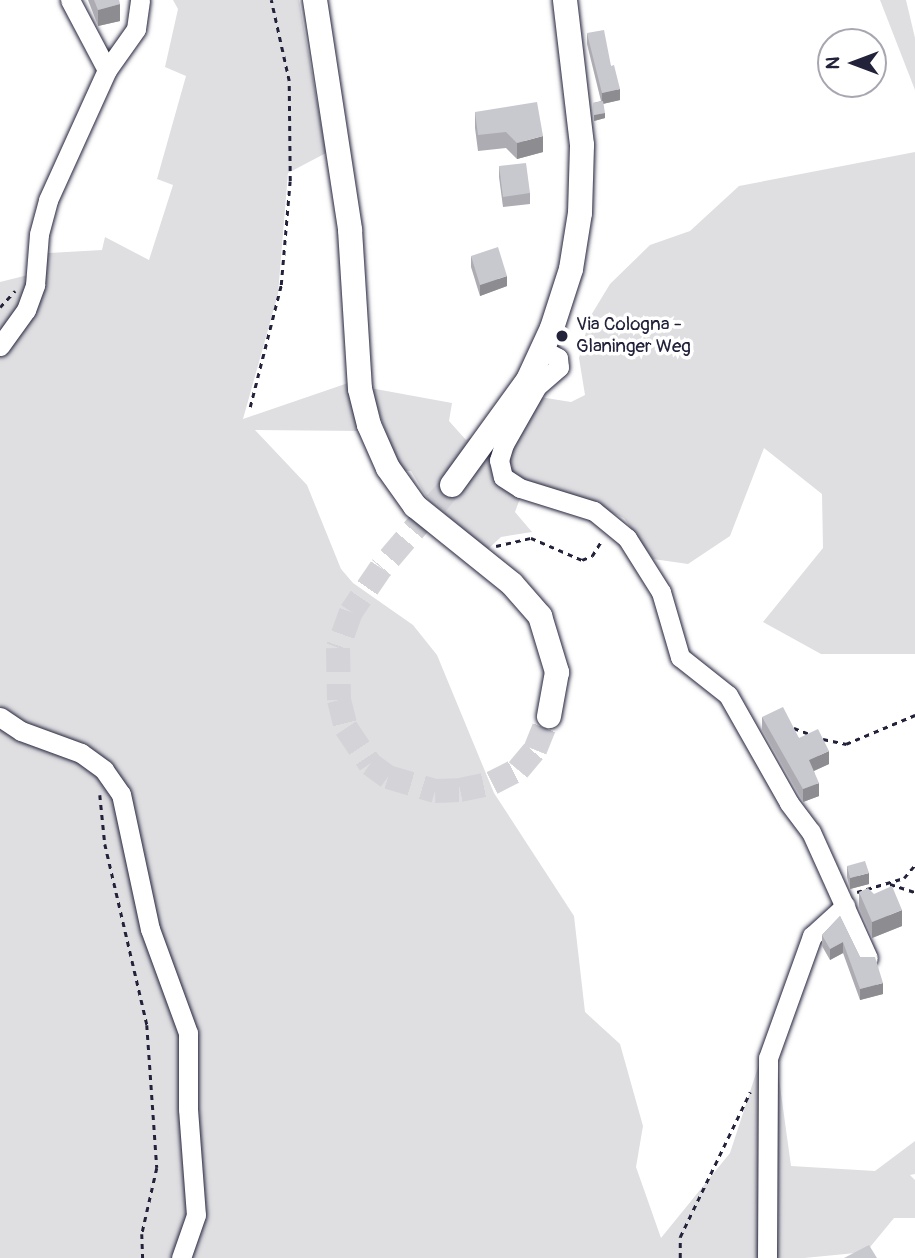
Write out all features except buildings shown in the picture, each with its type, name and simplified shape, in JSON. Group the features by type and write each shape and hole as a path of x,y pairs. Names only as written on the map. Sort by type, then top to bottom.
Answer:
{"main road":[{"path":"315,0 350,230 360,389 369,425 388,468 415,506 512,584 540,616 549,634 556,672 549,716"},
{"path":"453,485 503,420 543,350 571,270 580,213 580,105 565,0"}],"street":[{"path":"70,0 107,70"},
{"path":"0,346 26,310 35,285 39,234 48,200 107,70 136,29 140,0"},
{"path":"543,350 558,358 559,367 528,401 500,452 500,469 520,488 582,506 614,524 656,580 680,657 733,702 789,803 811,832 868,958"},
{"path":"0,717 20,732 81,753 104,770 121,794 150,929 188,1033 187,1109 197,1215 181,1258"},
{"path":"767,1258 768,1058 812,936 845,905"}],"path":[{"path":"250,407 281,285 290,181 289,81 271,0"},
{"path":"497,545 531,538 575,559 587,559 614,524"},
{"path":"785,725 839,745 915,715"},
{"path":"99,789 105,844 147,1025 157,1168 142,1234 143,1258"},
{"path":"845,905 854,894 904,878 915,865"},
{"path":"890,884 915,892"},
{"path":"680,1258 680,1237 752,1090"}],"shaded area":[{"path":"173,0 299,0 326,153 288,173 278,294 243,419 351,382 362,431 255,430 307,485 341,569 353,583 413,625 437,655 494,793 574,916 585,1012 620,1044 643,1126 636,1167 661,1238 730,1153 762,1055 776,1057 791,1166 875,1171 915,1141 915,1174 910,1175 915,1180 915,1218 894,1218 866,1252 804,1258 0,1258 0,282 28,275 31,254 102,250 105,237 149,260 173,185 157,179 186,76 165,67 178,9"},
{"path":"880,0 906,0 915,38 915,90"},
{"path":"915,152 915,654 821,654 763,622 823,548 822,494 764,448 730,536 688,564 653,559 624,518 578,498 525,485 515,512 532,532 501,537 488,549 429,501 411,471 400,471 370,388 452,403 449,421 466,440 540,397 571,402 585,395 579,358 590,317 610,284 650,245 690,231 739,186"}],"tunnel":[{"path":"452,485 381,568 351,612 338,648 339,700 346,728 370,764 388,777 435,791 460,790 492,783 518,770 535,750 549,716"}],"place":[{"name":"Via Cologna - Glaninger Weg","path":"562,336"}]}
